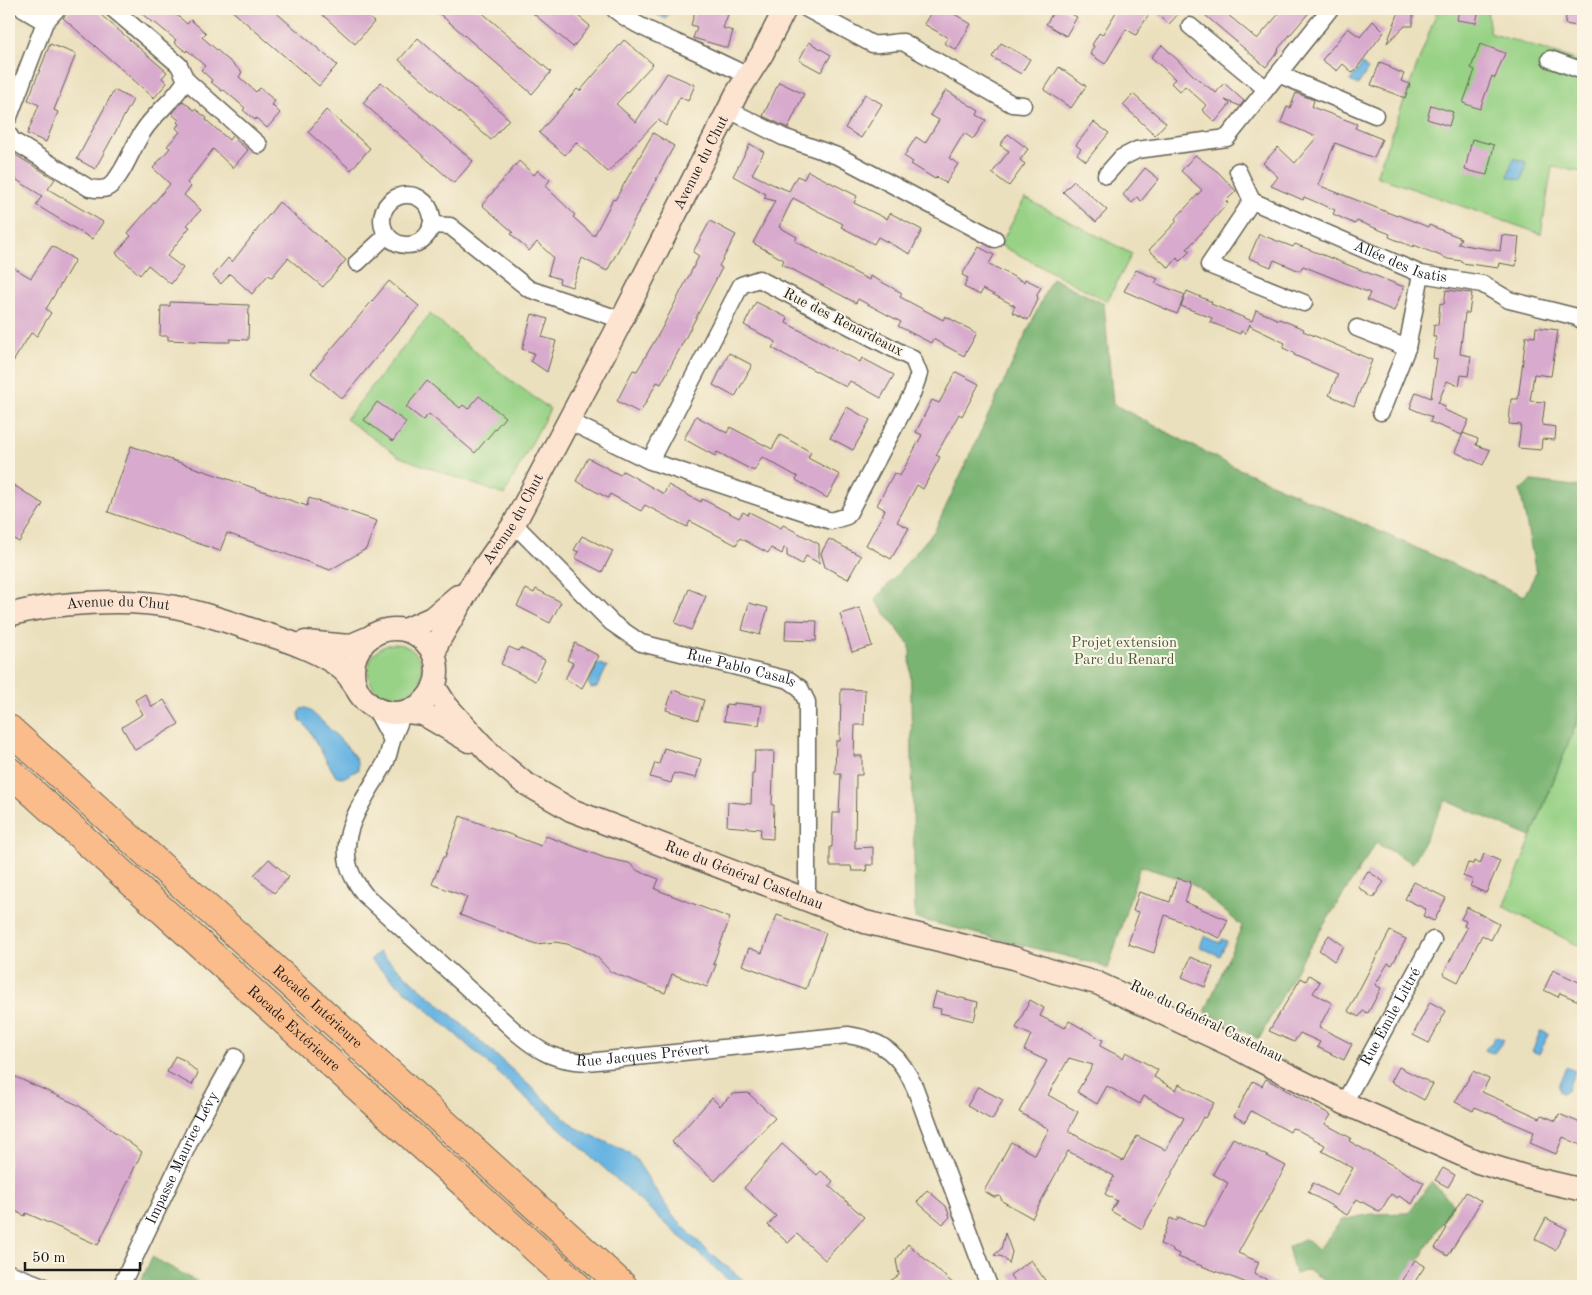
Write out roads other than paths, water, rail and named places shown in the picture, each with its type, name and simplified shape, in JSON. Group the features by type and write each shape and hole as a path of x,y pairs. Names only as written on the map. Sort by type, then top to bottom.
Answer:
{"highway":[{"name":"Rocade Intérieure","path":"9,729 623,1286"},
{"name":"Rocade Extérieure","path":"9,771 577,1286"}],"street":[{"path":"23,9 45,22"},
{"path":"9,117 45,22 57,9"},
{"path":"113,9 179,65 186,80 259,145"},
{"path":"614,9 628,20 748,76"},
{"name":"Avenue du Chut","path":"434,654 438,642 472,584 514,524 622,320 737,93 762,54 785,9"},
{"path":"807,9 872,44 883,45 892,42 903,42 1012,104 1023,106"},
{"path":"1106,175 1121,158 1137,150 1227,138 1265,88 1330,9"},
{"path":"1190,26 1265,88"},
{"path":"1550,59 1583,71"},
{"path":"1278,74 1375,115"},
{"path":"9,135 12,140 89,188 109,188 116,180 143,131 180,90 186,80"},
{"path":"729,110 783,137 840,157 995,239"},
{"path":"1238,171 1252,202 1210,265 1304,303"},
{"path":"410,194 418,197 430,208 433,216 429,233 424,239 409,245 394,241 387,235 382,220 384,211 394,198 410,194"},
{"name":"Allée des Isatis","path":"1252,202 1421,274 1482,284 1509,300 1577,317 1583,321"},
{"path":"431,225 450,226 529,289 622,320"},
{"path":"357,263 387,235"},
{"path":"1381,412 1407,348 1421,274"},
{"name":"Rue des Renardeaux","path":"569,421 650,461 831,521 847,516 912,394 918,374 913,359 758,279 740,285 650,461"},
{"path":"1357,328 1407,348"},
{"name":"Rue Pablo Casals","path":"514,524 612,624 641,643 789,680 800,688 807,702 807,900"},
{"name":"Avenue du Chut","path":"405,630 432,618 472,584"},
{"name":"Avenue du Chut","path":"9,615 49,607 110,603 174,607 284,639 325,658 345,672 354,684"},
{"path":"376,710 389,714 405,713 419,706 428,697 434,686 437,672 434,654 416,634 405,630 393,629 380,632 368,638 359,647 354,659 352,672 354,684 363,699 376,710 392,740"},
{"name":"Avenue du Chut","path":"284,639 349,646 368,638"},
{"name":"Rue du Général Castelnau","path":"434,686 446,705 491,755 523,782 571,810 865,922 1014,958 1097,983 1257,1059 1346,1098 1386,1121 1478,1162 1527,1177 1583,1190"},
{"name":"Rue du Général Castelnau","path":"405,713 423,714 491,755"},
{"name":"Rue Jacques Prévert","path":"405,713 392,740 390,754 353,819 347,836 346,847 349,868 354,880 371,901 517,1034 543,1053 559,1059 587,1062 848,1035 859,1036 880,1044 903,1064 913,1082 989,1286"},
{"name":"Rue Émile Littré","path":"1346,1098 1433,940"},
{"name":"Impasse Maurice Lévy","path":"121,1286 198,1126 235,1057"},
{"path":"9,1273 43,1286"}],"water":[{"path":"649,9 670,9 666,19 648,11"},
{"path":"1362,64 1368,69 1358,85 1350,81"},
{"path":"1513,158 1526,162 1522,180 1508,177"},
{"path":"598,663 607,667 597,687 591,688 588,683"},
{"path":"306,708 325,724 353,754 357,760 358,770 343,778 335,775 307,727 300,720 299,714 301,709"},
{"path":"1204,936 1220,943 1222,939 1227,941 1220,956 1200,947"},
{"path":"379,952 576,1128 623,1150 635,1158 672,1215 711,1254 751,1286 735,1286 454,1033 370,960"},
{"path":"1541,1031 1549,1034 1539,1054 1532,1051"},
{"path":"1495,1036 1504,1040 1494,1053 1486,1051 1485,1049 1491,1044"},
{"path":"1566,1067 1575,1071 1567,1091 1561,1093 1558,1086"}],"park label":[{"name":"Projet extension Parc du Renard","path":"1124,652"}]}
